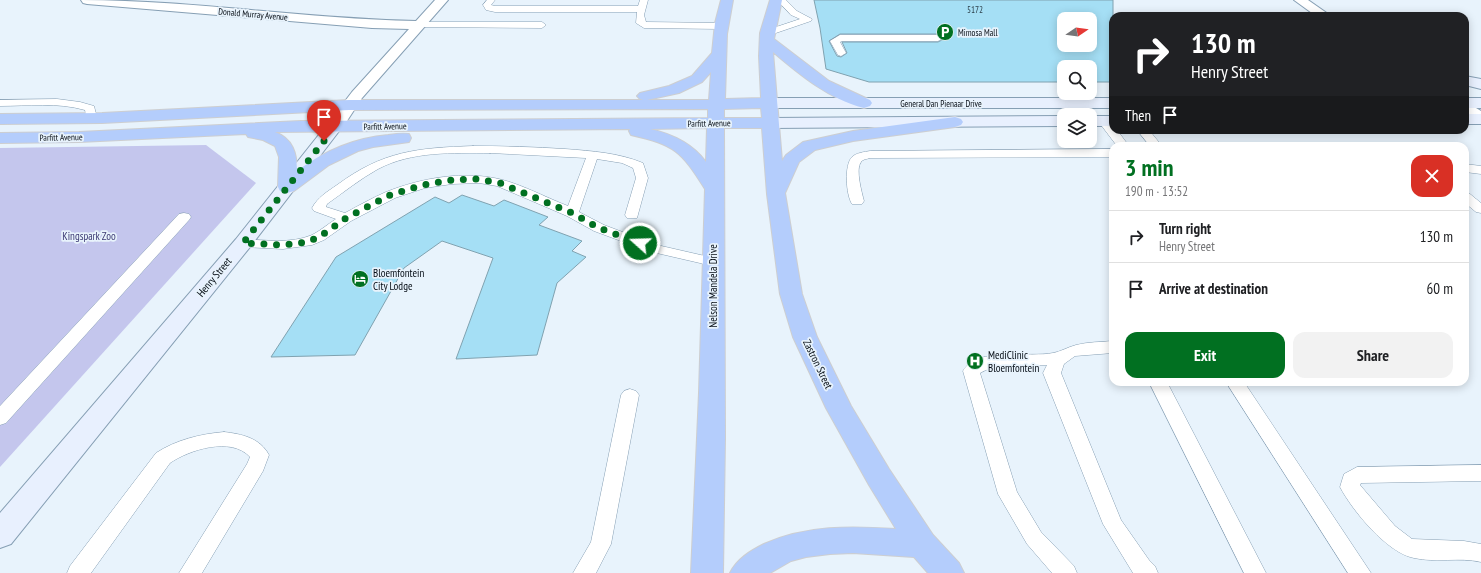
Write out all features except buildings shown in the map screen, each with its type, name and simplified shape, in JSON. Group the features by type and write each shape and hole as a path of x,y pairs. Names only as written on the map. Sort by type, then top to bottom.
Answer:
{"highway":[{"name":"Nelson Mandela Drive","path":"707,573 713,367 713,262 716,105 718,54 723,12 727,0"},
{"path":"769,113 766,56 767,36 776,0"},
{"path":"767,36 824,85 845,96 864,103"},
{"path":"574,105 650,95 674,90 697,79 718,54"},
{"name":"Parfitt Avenue","path":"0,118 91,118 349,105 716,105 769,113"},
{"name":"Parfitt Avenue","path":"0,138 335,126 716,123 769,113"},
{"name":"Zastron Street","path":"769,113 776,194 791,294 804,337 839,408 879,477 922,544 948,573"},
{"path":"776,194 787,167 792,159 809,146 853,136 955,122"},
{"path":"287,187 313,166 363,144 497,124"},
{"path":"576,124 621,128 661,137 678,146 692,156 714,189"},
{"path":"224,129 259,133 274,138 285,145 288,160 287,187"},
{"path":"746,573 754,565 783,550 822,541 861,540 922,544"}],"street":[{"name":"Donald Murray Avenue","path":"87,0 372,24 420,25"},
{"name":"Henry Street","path":"0,535 243,243 335,126 349,105 442,0"},
{"path":"1300,0 1319,12"},
{"path":"1469,81 1481,84"},
{"name":"General Dan Pienaar Drive","path":"769,113 864,103 976,103 1057,99"},
{"name":"General Dan Pienaar Drive","path":"1091,100 1109,102"},
{"path":"976,103 1105,119"},
{"path":"1469,103 1481,103"},
{"path":"1469,111 1481,119"},
{"name":"General Dan Pienaar Drive","path":"769,113 955,122 1057,121"},
{"path":"1469,119 1481,119"}],"lane":[{"path":"491,0 487,5 489,8 495,10 641,9"},
{"path":"554,9 559,0"},
{"path":"599,9 603,0"},
{"path":"644,0 641,9 640,23 644,25 721,26"},
{"path":"767,36 808,19 794,13 781,0"},
{"path":"420,25 542,25"},
{"path":"841,53 835,41 840,38 938,38"},
{"path":"0,103 62,103 82,105 90,108 91,118"},
{"path":"1146,134 1153,142"},
{"path":"346,218 319,208 322,202 369,168 402,156 425,152 487,149 529,150 593,155 626,160 639,166 642,178 632,215"},
{"path":"856,201 852,166 855,160 862,156 875,154 1109,153"},
{"path":"572,213 593,155"},
{"path":"1469,168 1481,170"},
{"path":"243,243 284,245 307,242 319,237 346,218 390,195 423,185 478,179 500,183 572,213 599,228 653,248 713,262"},
{"path":"1469,200 1481,209"},
{"path":"0,418 184,217"},
{"path":"1066,573 1034,538 1008,494 971,371 981,364 1001,361 1059,359 1072,352 1091,348 1109,347"},
{"path":"1059,359 1052,373 1113,524 1141,567 1147,573"},
{"path":"1160,386 1255,573"},
{"path":"1238,386 1360,573"},
{"path":"584,573 601,544 630,395"},
{"path":"78,573 163,458 182,448 206,441 231,440 246,443 256,449 260,455 256,466 190,573"},
{"path":"1481,473 1357,475 1351,479 1350,487 1386,531 1396,539 1412,548 1481,553"}],"green space":[{"name":"Kingspark Zoo","path":"206,145 256,183 0,467 0,148"}],"place":[{"name":"Mimosa Mall","path":"945,32"},
{"name":"Bloemfontein City Lodge","path":"360,279"},
{"name":"MediClinic Bloemfontein","path":"975,361"}],"route":[{"path":"324,141 243,243 284,245 307,242 319,237 346,218 390,195 423,185 452,180 478,179 500,183 572,213 599,228 640,243"}]}
